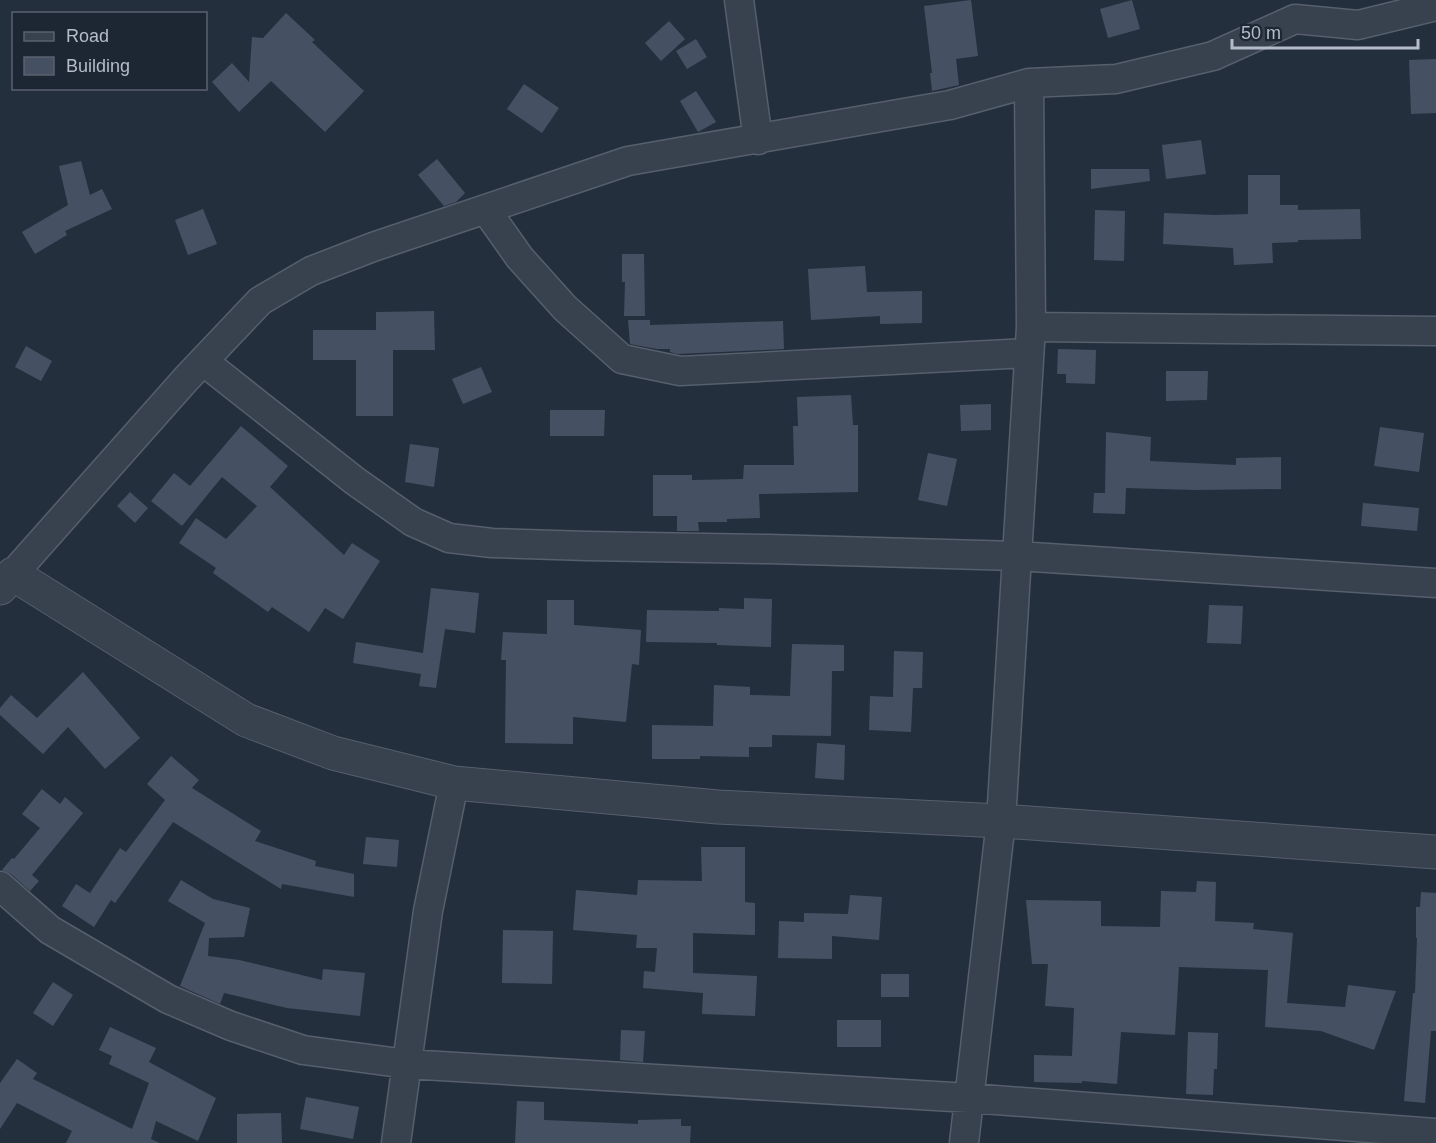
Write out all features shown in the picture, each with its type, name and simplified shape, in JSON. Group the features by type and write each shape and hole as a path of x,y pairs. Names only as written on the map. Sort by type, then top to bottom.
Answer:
{"street":[{"path":"739,0 758,140"},
{"path":"1436,6 1358,25 1295,19 1213,56 1116,79 1029,83 950,105 628,161 311,271 260,301 203,361 7,581 246,720 333,753 454,783 718,807 1001,822 1436,852"},
{"path":"964,1143 1001,822 1030,340 1029,83"},
{"path":"486,210 520,258 565,308 622,359 680,370 1030,340 1436,332"},
{"path":"203,361 365,488 413,522 449,538 492,543 1017,556 1436,583"},
{"path":"396,1143 428,911 454,783"},
{"path":"0,886 50,930 168,999 231,1026 303,1050 407,1064 969,1098 1436,1133"}],"building":[{"path":"971,0 978,56 956,59 959,85 932,91 924,6"},
{"path":"1132,0 1140,29 1108,38 1100,9"},
{"path":"286,13 315,40 312,42 364,91 325,132 271,81 239,112 212,82 232,63 249,82 252,37 263,38"},
{"path":"669,21 685,39 661,61 645,43"},
{"path":"696,39 707,57 687,69 676,51"},
{"path":"1436,59 1436,113 1411,114 1409,60"},
{"path":"524,84 559,108 542,133 507,109"},
{"path":"696,91 716,122 698,132 680,101"},
{"path":"1201,140 1206,174 1166,179 1162,145"},
{"path":"437,159 465,193 456,202 444,206 418,175"},
{"path":"81,161 90,195 102,189 112,209 65,231 67,235 35,254 22,232 68,205 59,166"},
{"path":"1091,169 1149,169 1150,181 1091,189"},
{"path":"1248,175 1280,175 1280,205 1298,205 1298,210 1360,209 1361,239 1298,240 1298,242 1272,243 1273,263 1234,265 1233,248 1163,244 1164,213 1248,214"},
{"path":"203,209 217,244 188,255 175,220"},
{"path":"1095,210 1125,211 1124,261 1094,260"},
{"path":"622,254 644,254 645,316 624,316 625,282 622,282"},
{"path":"865,266 867,292 922,291 922,323 880,324 880,316 811,320 808,269"},
{"path":"434,311 435,350 393,350 393,416 356,416 356,360 313,360 313,330 376,330 376,312"},
{"path":"628,320 650,320 650,325 783,321 784,349 677,354 670,352 670,349 630,344"},
{"path":"26,346 52,361 41,381 15,367"},
{"path":"1058,349 1096,350 1095,384 1066,383 1066,374 1057,374"},
{"path":"481,367 492,392 463,404 452,379"},
{"path":"1166,371 1208,371 1207,400 1166,401"},
{"path":"851,395 853,425 858,425 858,492 759,494 760,518 727,519 727,522 698,522 699,531 677,531 677,516 653,516 653,475 692,475 692,480 743,479 744,465 794,465 793,426 798,426 797,397"},
{"path":"991,404 991,430 961,431 960,405"},
{"path":"550,410 605,410 604,436 550,436"},
{"path":"241,426 288,466 270,487 344,555 352,543 380,561 343,619 325,608 309,632 272,607 268,612 213,573 216,568 179,543 196,518 226,539 257,506 222,477 182,526 151,501 174,473 190,486"},
{"path":"1380,427 1424,433 1419,472 1374,466"},
{"path":"1106,432 1151,437 1150,461 1236,465 1236,458 1281,457 1281,489 1126,488 1125,514 1093,513 1094,493 1105,493"},
{"path":"410,444 439,448 434,487 405,482"},
{"path":"928,453 957,459 947,506 918,500"},
{"path":"130,492 148,508 135,523 117,506"},
{"path":"1363,503 1419,508 1417,531 1361,526"},
{"path":"431,588 479,593 475,633 445,629 436,688 419,686 421,674 353,663 356,642 423,653"},
{"path":"744,598 772,599 771,647 717,645 717,643 646,642 647,610 744,609"},
{"path":"547,600 574,600 574,625 641,630 639,665 632,664 626,722 573,717 573,744 505,743 506,660 501,660 503,632 547,634"},
{"path":"1209,605 1243,606 1241,644 1207,643"},
{"path":"792,644 844,645 844,671 832,671 831,736 772,735 772,747 749,747 749,757 700,756 700,759 652,759 652,725 713,726 714,685 750,687 750,695 790,696"},
{"path":"894,651 923,652 922,688 913,688 911,732 869,730 870,696 893,697"},
{"path":"83,672 140,738 105,769 68,727 43,754 0,715 0,708 11,695 37,718"},
{"path":"817,743 845,745 844,780 815,778"},
{"path":"171,756 199,780 192,788 261,831 255,841 316,861 315,866 354,874 354,897 282,884 281,889 173,822 115,903 111,900 94,927 62,906 76,884 90,893 120,848 126,852 165,800 147,784"},
{"path":"42,789 60,804 65,797 83,813 32,875 39,881 30,891 11,874 2,870 40,828 22,814"},
{"path":"366,837 399,840 397,867 363,864"},
{"path":"701,847 745,847 745,902 755,903 755,935 693,933 693,973 757,976 755,1016 702,1014 703,993 643,988 644,971 655,972 657,948 636,948 637,935 573,930 576,890 637,895 638,880 702,881"},
{"path":"181,880 213,899 250,908 244,937 209,938 208,956 239,960 322,980 323,969 365,973 360,1016 287,1008 224,993 220,1004 180,986 205,923 168,901"},
{"path":"1197,881 1216,882 1215,921 1254,923 1253,929 1293,933 1287,1003 1345,1007 1348,985 1396,991 1374,1050 1321,1031 1265,1027 1268,970 1179,967 1175,1035 1121,1032 1117,1084 1082,1081 1082,1083 1034,1082 1034,1055 1072,1056 1074,1008 1045,1006 1048,964 1032,964 1026,900 1101,901 1101,926 1160,927 1161,891 1196,892"},
{"path":"1421,892 1436,893 1436,1031 1431,1031 1425,1103 1404,1101 1413,993 1415,993 1416,907 1420,907"},
{"path":"850,895 882,897 879,940 832,936 832,959 778,958 779,921 804,922 804,913 848,914"},
{"path":"503,930 553,931 552,984 502,983"},
{"path":"881,974 909,974 909,997 881,997"},
{"path":"53,982 73,995 53,1026 33,1013"},
{"path":"837,1020 881,1020 881,1047 837,1047"},
{"path":"110,1027 156,1048 149,1062 216,1098 198,1141 156,1121 151,1139 160,1143 66,1143 72,1131 17,1103 0,1129 0,1083 17,1059 37,1073 33,1079 132,1129 149,1083 109,1064 112,1056 99,1050"},
{"path":"621,1030 645,1031 643,1062 620,1060"},
{"path":"1188,1032 1218,1033 1217,1069 1214,1069 1213,1095 1186,1094"},
{"path":"306,1097 359,1107 353,1139 300,1129"},
{"path":"517,1101 544,1102 544,1120 638,1124 638,1120 681,1119 681,1126 691,1126 690,1143 515,1143"},
{"path":"281,1113 282,1143 237,1143 237,1114"}]}
